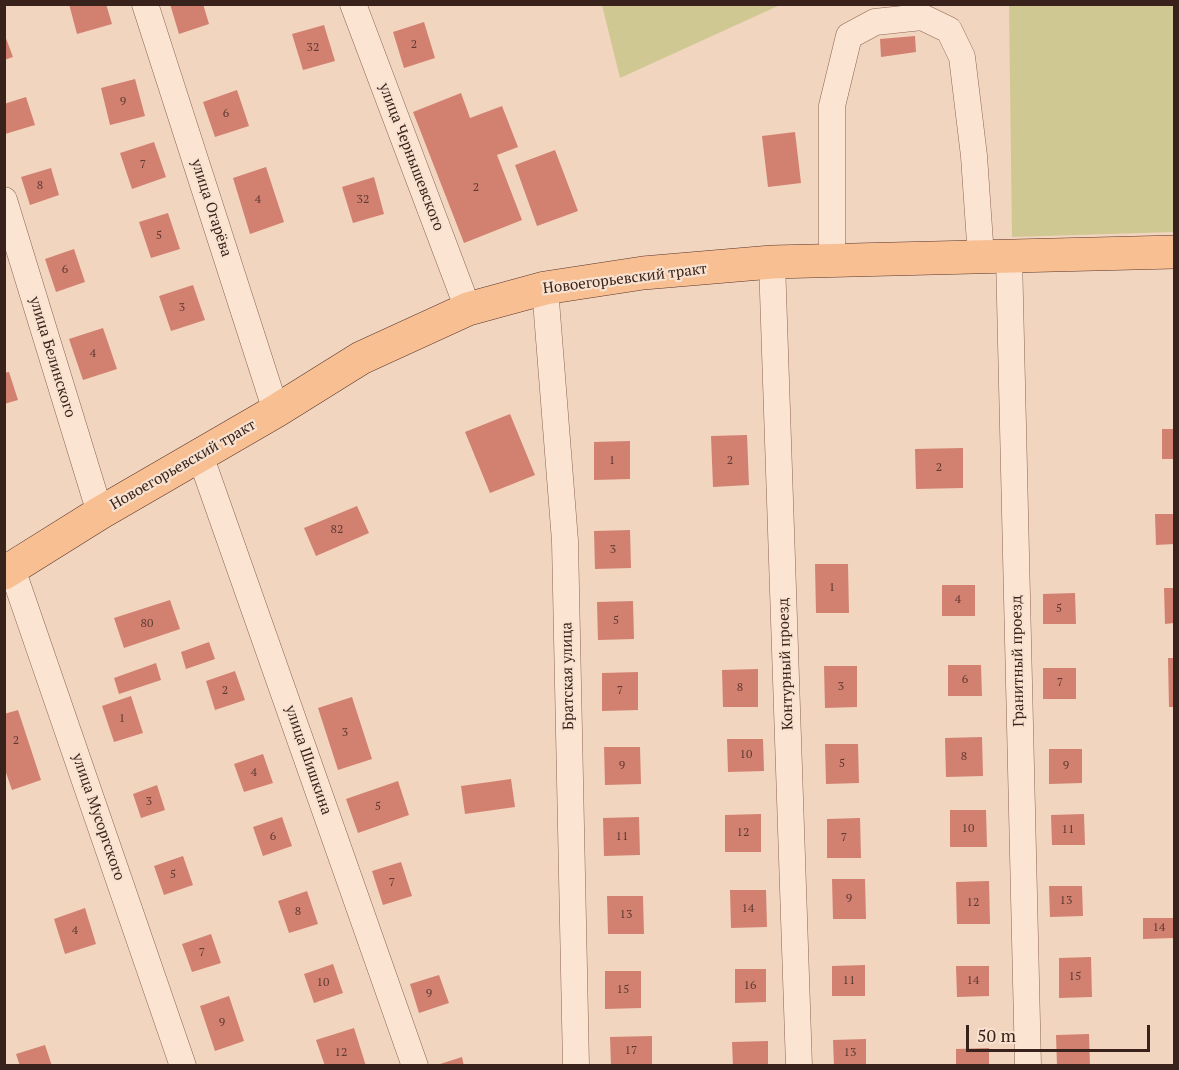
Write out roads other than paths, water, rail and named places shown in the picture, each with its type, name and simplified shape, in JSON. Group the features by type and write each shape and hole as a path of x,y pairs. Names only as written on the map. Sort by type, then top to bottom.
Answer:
{"main road":[{"name":"Новоегорьевский тракт","path":"8,571 100,513 276,411 361,358 468,309 545,288 644,273 772,262 1174,252"}],"street":[{"name":"улица Огарёва","path":"146,4 276,411"},
{"name":"улица Чернышевского","path":"353,4 468,309"},
{"name":"Гранитный проезд","path":"832,261 832,106 849,36 875,22 922,17 949,30 962,57 974,156 995,256 1028,1065"},
{"name":"улица Белинского","path":"4,200 100,513"},
{"name":"Контурный проезд","path":"772,262 800,1065"},
{"name":"Братская улица","path":"545,288 565,541 576,1065"},
{"name":"улица Шишкина","path":"200,455 416,1065"},
{"name":"улица Мусоргского","path":"8,571 183,1065"}]}
